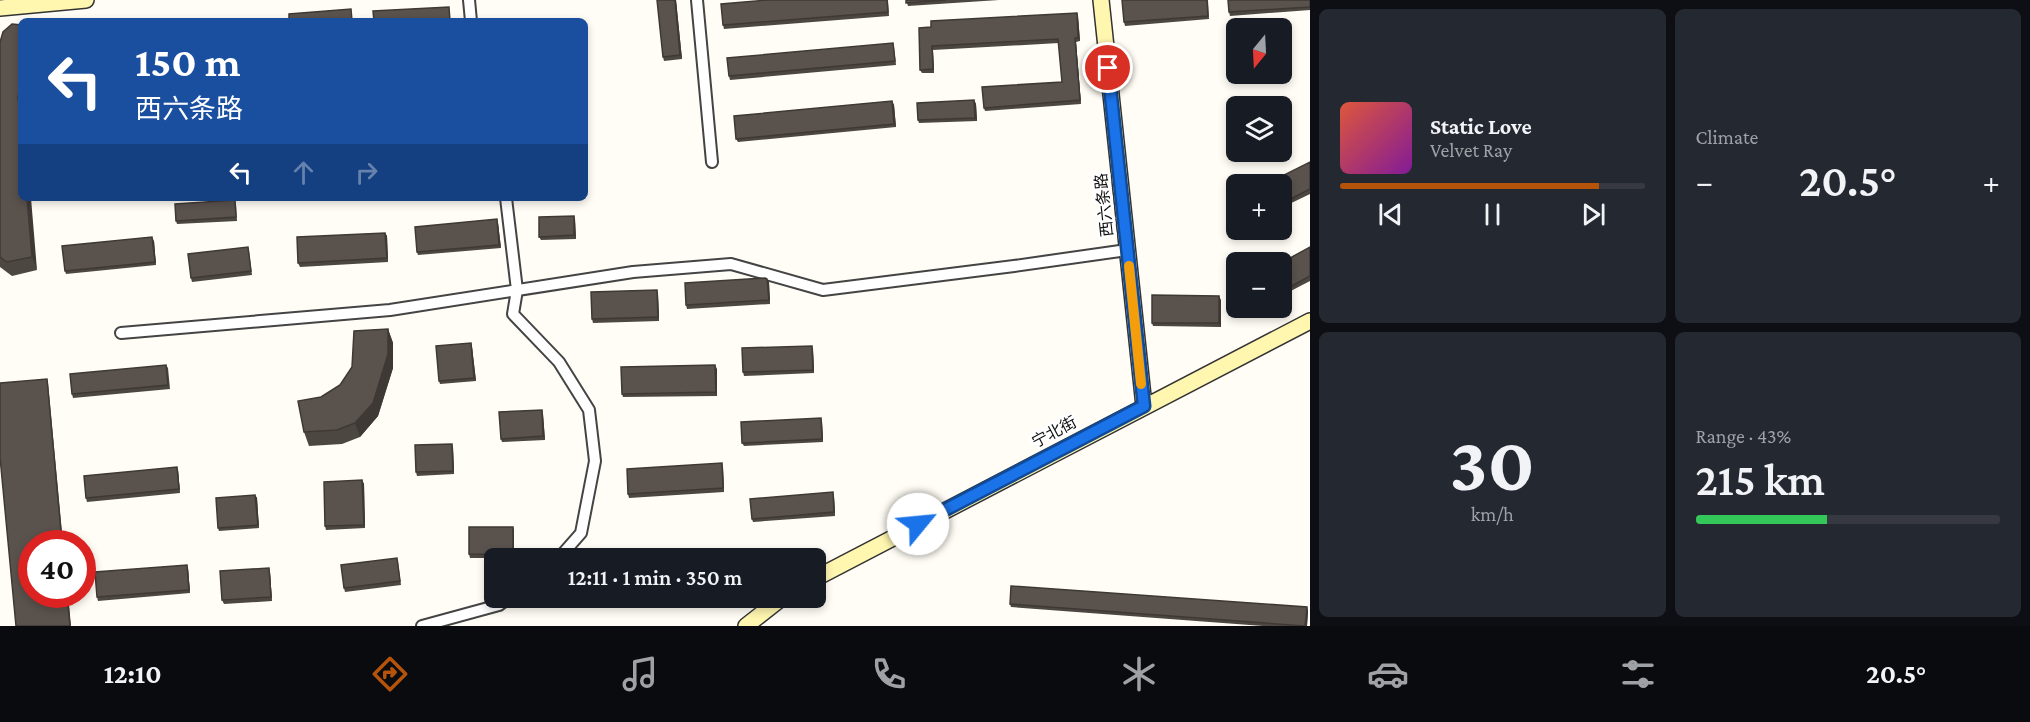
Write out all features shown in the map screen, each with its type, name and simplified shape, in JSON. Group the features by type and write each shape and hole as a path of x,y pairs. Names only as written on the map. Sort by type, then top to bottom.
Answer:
{"street":[{"path":"0,8 86,0"},
{"path":"469,0 471,18"},
{"path":"697,0 712,162"},
{"name":"西六条路","path":"1101,0 1144,406"},
{"path":"506,201 517,290 513,314 559,362 589,410 595,461 581,533 568,548"},
{"path":"121,333 390,310 633,272 731,264 823,290 1127,250"},
{"name":"宁北街","path":"826,573 1310,321"},
{"path":"422,626 488,608"},
{"path":"746,626 769,608"}],"building":[{"path":"657,0 675,0 680,55 663,57"},
{"path":"768,0 887,0 888,12 723,25 721,4"},
{"path":"906,0 946,0 906,3"},
{"path":"1122,0 1207,0 1208,16 1124,22"},
{"path":"1228,0 1310,0 1310,7 1229,12"},
{"path":"449,7 450,18 374,18 373,11"},
{"path":"351,9 352,18 289,18 289,14"},
{"path":"1077,13 1078,38 1075,38 1080,100 984,108 982,87 1062,82 1058,39 932,46 933,69 920,70 919,28 931,27 931,21"},
{"path":"12,24 18,25 18,201 27,201 32,257 7,262 0,257 0,42 3,32"},
{"path":"893,43 895,61 729,76 727,58"},
{"path":"974,100 975,118 918,120 917,103"},
{"path":"892,101 894,124 736,139 734,116"},
{"path":"1310,162 1310,189 1292,198 1292,174 1286,174"},
{"path":"235,201 236,217 176,221 175,204"},
{"path":"574,216 574,235 539,237 539,217"},
{"path":"497,219 499,245 417,252 415,227"},
{"path":"385,233 387,258 298,263 297,237"},
{"path":"152,237 155,262 65,271 62,246"},
{"path":"248,247 251,271 191,278 188,254"},
{"path":"1310,247 1310,276 1292,286 1292,257"},
{"path":"765,278 769,300 686,305 685,283"},
{"path":"657,290 658,317 592,319 591,292"},
{"path":"1152,295 1219,296 1219,323 1152,323"},
{"path":"388,329 388,354 373,403 355,423 337,430 304,432 298,401 321,397 340,385 352,367 354,331"},
{"path":"471,343 474,378 439,381 436,346"},
{"path":"812,346 813,370 743,372 742,348"},
{"path":"166,365 168,385 72,394 70,374"},
{"path":"715,365 716,392 622,394 621,367"},
{"path":"47,379 61,530 18,530 18,608 68,608 70,626 16,626 0,457 0,383"},
{"path":"542,410 543,436 501,439 499,412"},
{"path":"821,418 822,439 742,443 741,422"},
{"path":"452,444 453,471 416,472 415,445"},
{"path":"722,463 723,488 628,494 627,469"},
{"path":"177,467 179,489 86,498 84,476"},
{"path":"362,480 364,525 325,526 324,482"},
{"path":"833,492 834,512 752,519 750,499"},
{"path":"255,495 258,525 218,528 216,498"},
{"path":"469,527 513,527 513,548 484,548 484,554 469,554"},
{"path":"397,558 400,581 344,588 341,565"},
{"path":"187,565 189,590 97,597 96,572"},
{"path":"269,568 271,597 222,600 220,571"},
{"path":"1011,586 1307,607 1305,626 1010,604"}],"slow traffic":[{"path":"1129,266 1141,384"}],"route":[{"path":"918,524 1144,406 1108,68"}]}
